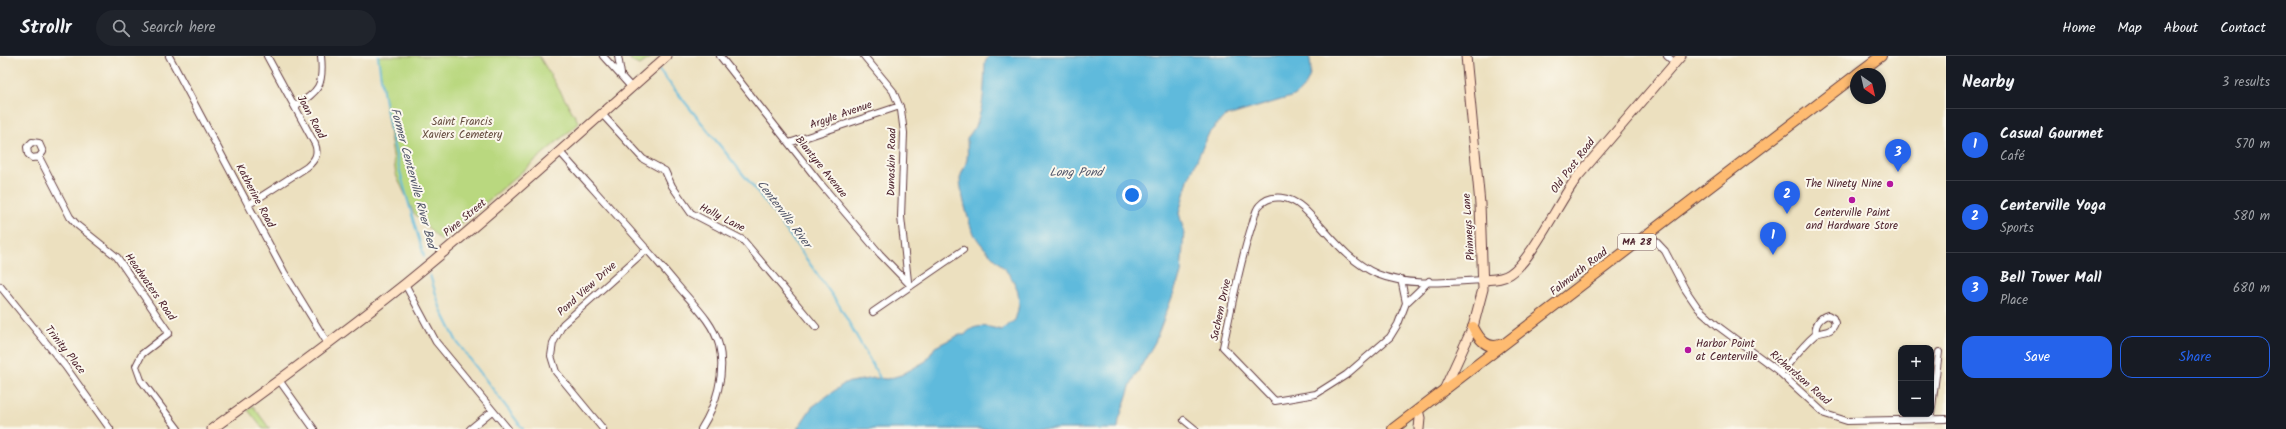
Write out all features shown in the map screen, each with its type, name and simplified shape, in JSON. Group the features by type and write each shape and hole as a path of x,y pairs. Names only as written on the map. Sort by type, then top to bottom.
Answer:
{"main road":[{"name":"Pine Street","path":"212,429 328,344 405,284 560,152 667,56"},
{"name":"Phinneys Lane","path":"1444,390 1473,327 1483,289 1480,204 1466,56"},
{"name":"Falmouth Road","path":"1865,68 1881,56"},
{"name":"Old Post Road","path":"1483,280 1500,279 1513,272 1543,231 1566,190 1678,60"},
{"name":"Falmouth Road","path":"1393,429 1850,79"},
{"path":"1473,327 1482,340 1493,347 1511,340"},
{"path":"1418,410 1420,429"}],"street":[{"name":"Katherine Road","path":"169,56 284,272 328,344"},
{"name":"Joan Road","path":"248,205 304,170 315,158 317,152 315,144 267,56"},
{"path":"295,106 313,94 318,87 322,71 321,56"},
{"path":"603,56 621,74 631,87"},
{"path":"618,56 621,74"},
{"name":"Blantyre Avenue","path":"720,56 880,254 909,283"},
{"name":"Dunaskin Road","path":"864,56 893,91 900,106 904,133 901,216 909,283"},
{"path":"1667,56 1678,60"},
{"name":"Argyle Avenue","path":"789,143 900,106"},
{"name":"Holly Lane","path":"602,114 644,159 666,171 672,186 690,214 743,240 816,327"},
{"path":"560,152 647,249 703,316 719,345 721,363 719,386 710,412 700,429"},
{"name":"Headwaters Road","path":"39,157 74,221 117,257 169,333 142,354 136,366 141,380 178,429"},
{"name":"Sachem Drive","path":"1429,281 1406,302 1398,324 1390,337 1346,375 1316,394 1276,401 1223,347 1249,236 1259,206 1267,200 1277,197 1287,198 1302,207 1328,236 1353,259 1378,274 1401,279 1429,281 1483,280"},
{"name":"Richardson Road","path":"1648,233 1665,251 1685,289 1698,308 1720,327 1780,373 1818,408 1831,417 1847,421 1903,417"},
{"name":"Pond View Drive","path":"603,429 556,372 551,356 553,343 563,324 647,249"},
{"path":"873,312 909,283 963,250"},
{"path":"1401,279 1406,302"},
{"path":"405,284 436,342 508,429"},
{"name":"Trinity Place","path":"0,286 65,366 110,429"},
{"path":"1780,373 1816,334"},
{"path":"1934,391 1939,352"},
{"path":"279,380 314,429"},
{"path":"470,429 492,411"},
{"name":"Richardson Road","path":"1934,416 1946,419"},
{"path":"1184,420 1195,429"}],"green space":[{"name":"Saint Francis Xaviers Cemetery","path":"378,56 539,56 579,123 441,241 414,213 396,175"},
{"path":"629,56 653,56 640,65 632,62"},
{"path":"253,406 270,429 263,429 248,410"}],"water":[{"name":"Long Pond","path":"989,56 1309,56 1311,68 1309,79 1306,84 1294,96 1224,117 1209,133 1188,180 1179,213 1184,232 1181,274 1155,342 1131,384 1119,420 1118,429 797,429 812,407 845,383 874,378 887,379 901,375 926,361 935,347 959,335 965,335 968,331 981,326 1001,330 1015,320 1019,305 1018,291 1006,270 987,251 972,230 960,184 960,179 967,159 967,138 973,130 980,112 984,92 985,62"}],"waterway":[{"name":"Former Centerville River Bed","path":"378,56 381,82 396,157 424,256"},
{"name":"Centerville River","path":"659,70 771,209 839,305 880,378"},
{"name":"Former Centerville River Bed","path":"430,275 441,310 457,342 523,429"}],"place":[{"name":"Bell Tower Mall","path":"1898,172"},
{"name":"The Ninety Nine","path":"1890,184"},
{"name":"Centerville Paint and Hardware Store","path":"1852,200"},
{"name":"Centerville Yoga","path":"1787,214"},
{"name":"Casual Gourmet","path":"1773,255"},
{"name":"Harbor Point at Centerville","path":"1688,350"}]}
